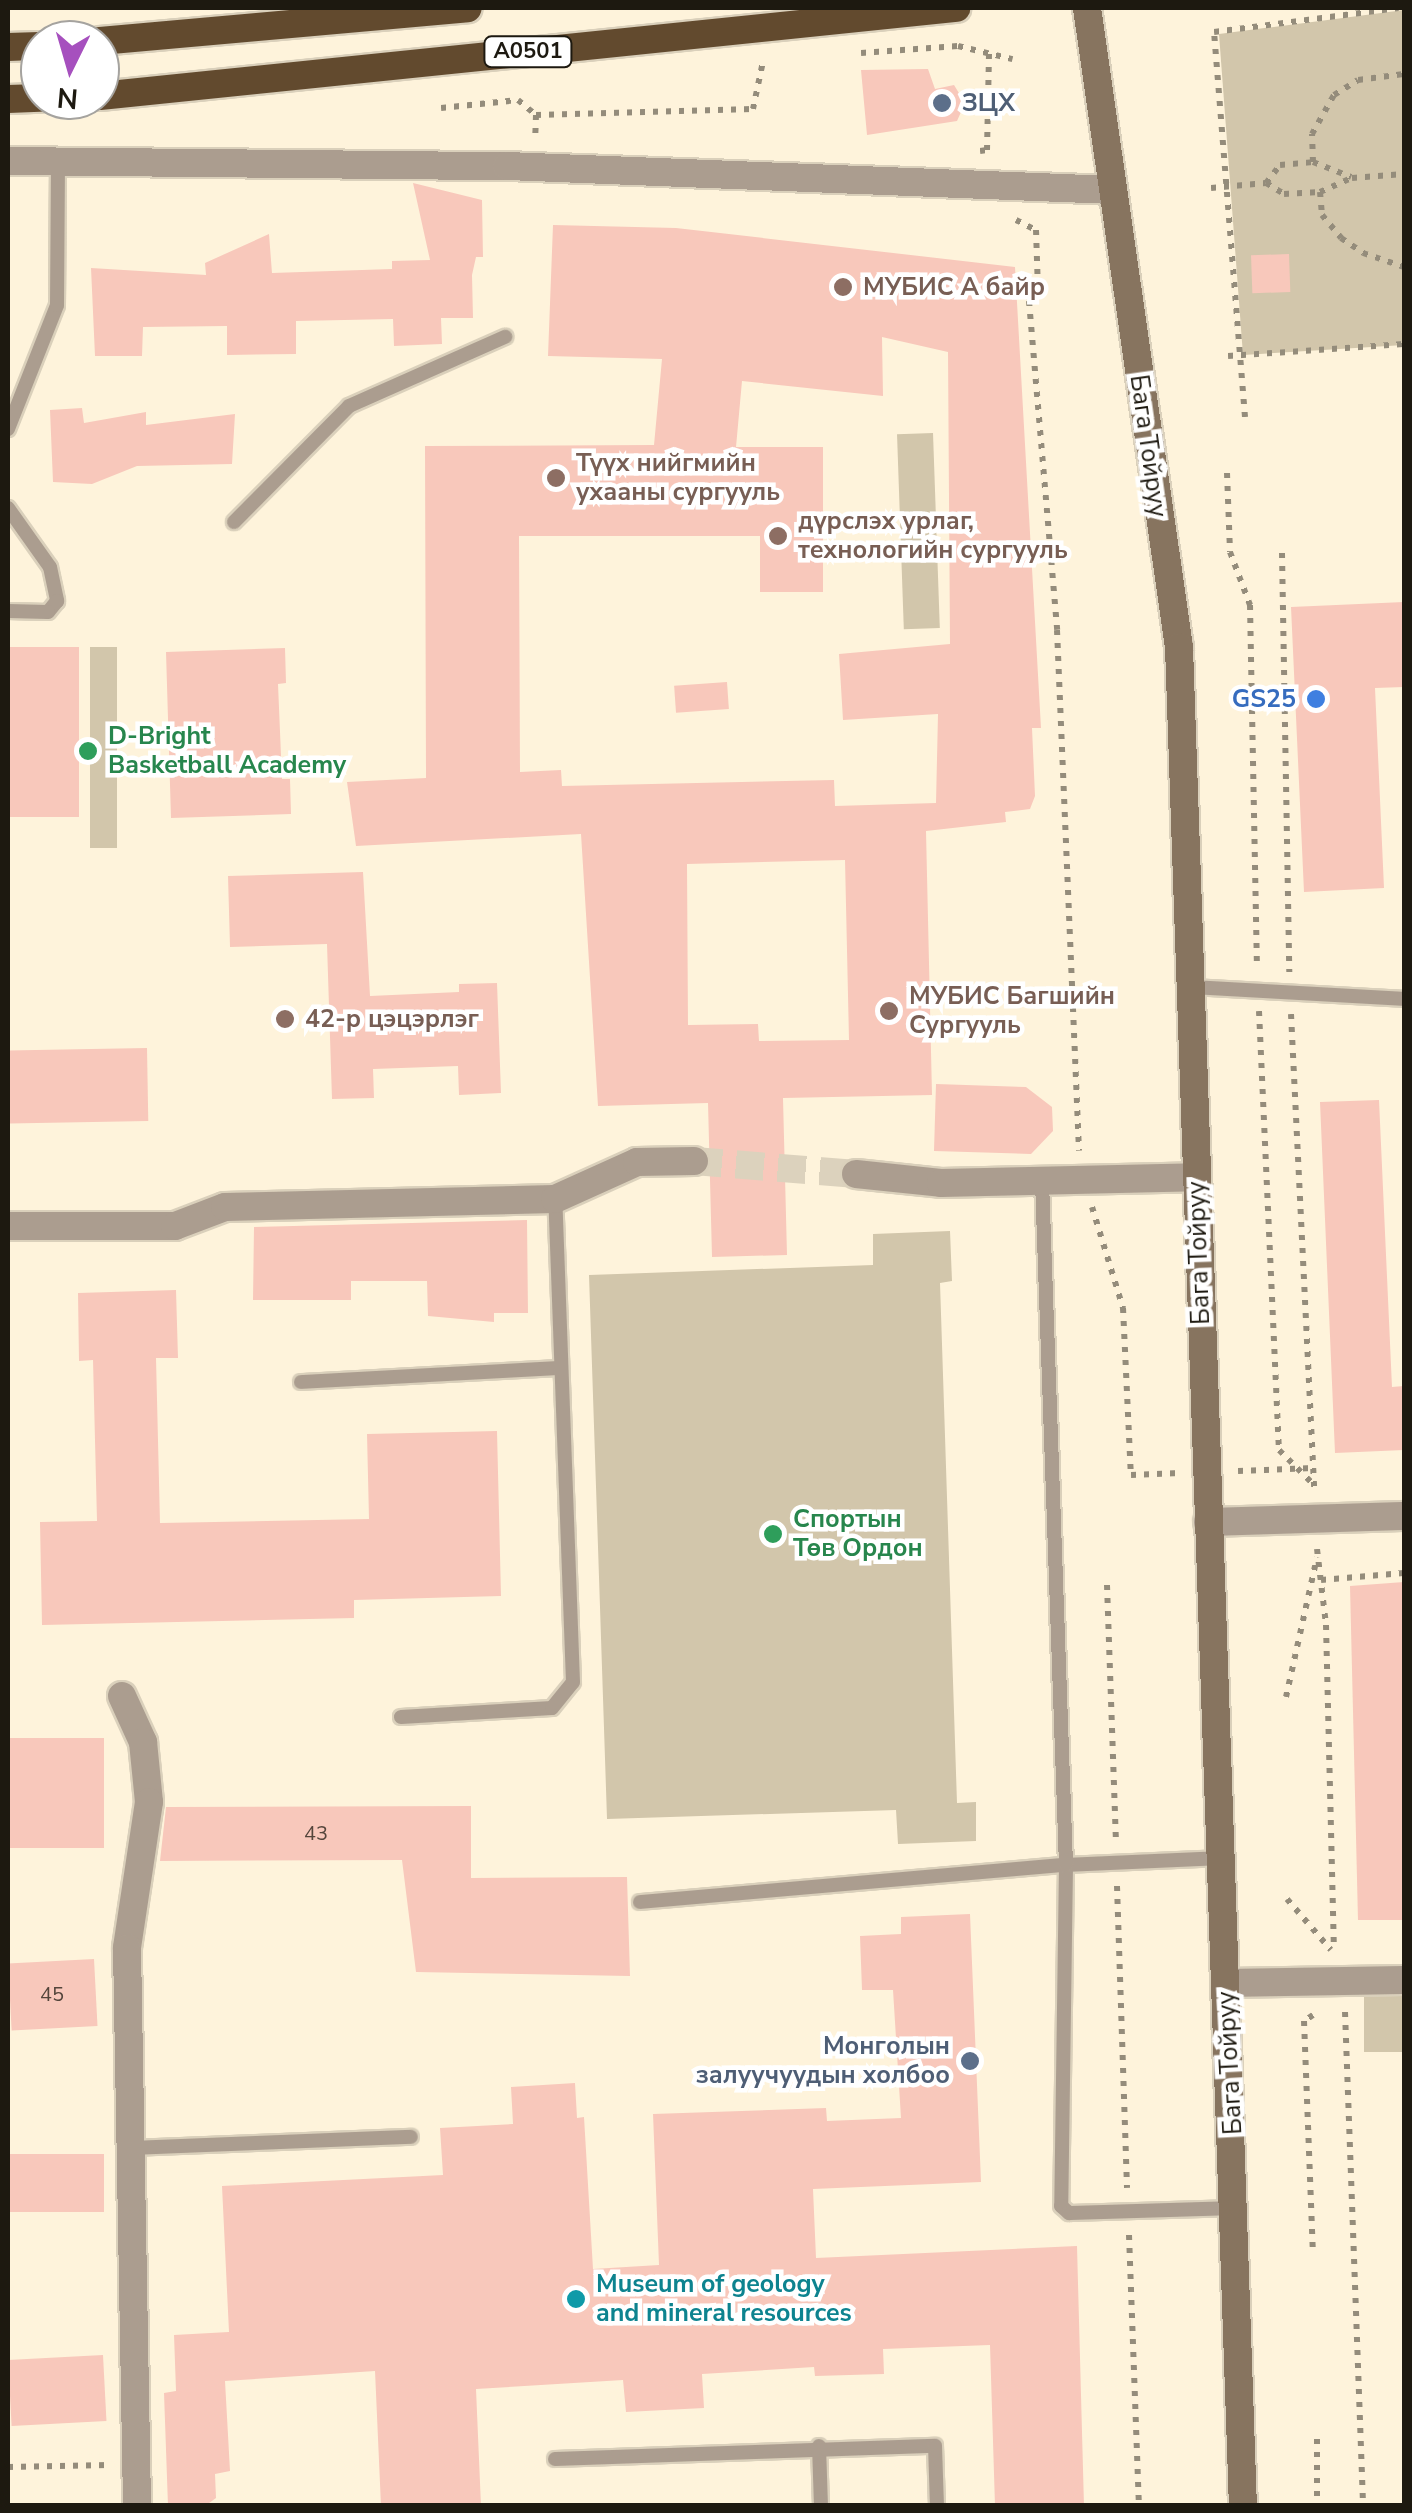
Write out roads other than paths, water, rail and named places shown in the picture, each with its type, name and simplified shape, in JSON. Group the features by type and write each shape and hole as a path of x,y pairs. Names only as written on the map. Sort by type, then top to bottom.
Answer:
{"highway":[{"name":"A0501","path":"120,40 468,8"},
{"name":"A0501","path":"120,94 956,8"}],"main road":[{"name":"Бага Тойруу","path":"1087,8 1180,647 1208,1522 1237,2208 1243,2506"}],"street":[{"path":"8,162 508,166 1112,190"},
{"path":"8,1226 175,1226 225,1207 556,1199 637,1162 694,1161"},
{"path":"856,1174 941,1184 1196,1178"},
{"path":"1208,1522 1404,1516"},
{"path":"122,1696 143,1742 149,1802 127,1948 137,2506"},
{"path":"1226,1983 1338,1977 1404,1980"}],"lane":[{"path":"8,429 57,305 58,162"},
{"path":"234,522 349,406 506,337"},
{"path":"8,508 50,568 57,601 48,612 8,611"},
{"path":"1190,986 1290,988 1404,998"},
{"path":"1042,1182 1066,1866 1061,2206 1069,2213 1237,2208"},
{"path":"401,1717 552,1708 572,1682 556,1199"},
{"path":"301,1382 561,1368"},
{"path":"640,1902 1116,1861 1221,1858"},
{"path":"132,2148 411,2137"},
{"path":"819,2446 820,2506"},
{"path":"555,2458 819,2446 935,2446 936,2506"}],"tunnel":[{"path":"694,1161 856,1174"}],"place":[{"name":"ЗЦХ","path":"942,103"},
{"name":"МУБИС А байр","path":"843,287"},
{"name":"Түүх нийгмийн ухааны сургууль","path":"556,478"},
{"name":"дүрслэх урлаг, технологийн сургууль","path":"778,536"},
{"name":"GS25","path":"1316,699"},
{"name":"D-Bright Basketball Academy","path":"88,751"},
{"name":"МУБИС Багшийн Сургууль","path":"889,1011"},
{"name":"42-р цэцэрлэг","path":"285,1019"},
{"name":"Спортын Төв Ордон","path":"773,1534"},
{"name":"Монголын залуучуудын холбоо","path":"970,2061"},
{"name":"Museum of geology and mineral resources","path":"576,2299"}]}
